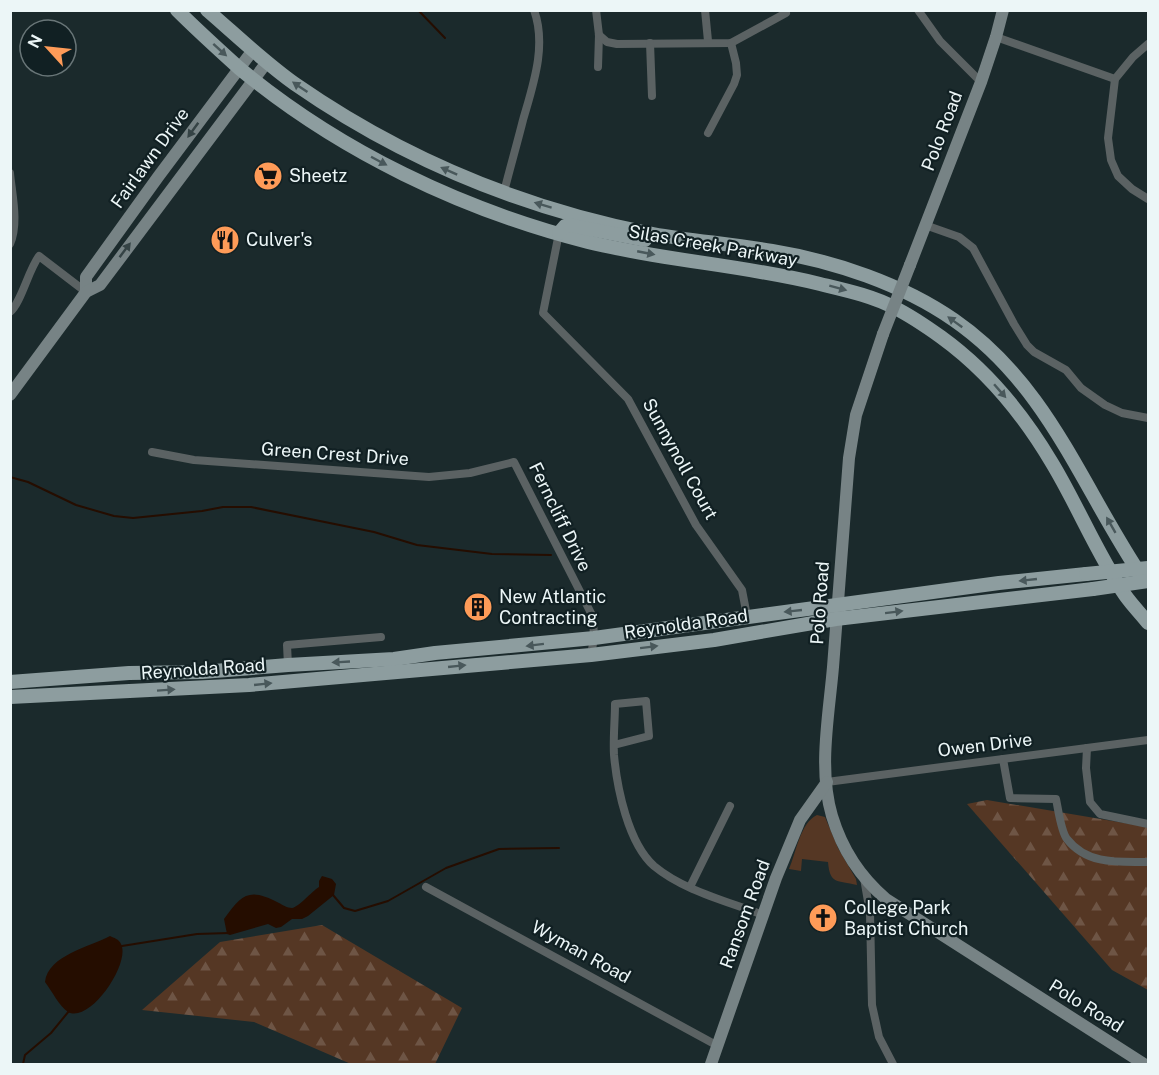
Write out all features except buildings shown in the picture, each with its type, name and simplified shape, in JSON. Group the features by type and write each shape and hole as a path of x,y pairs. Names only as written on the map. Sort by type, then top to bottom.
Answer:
{"main road":[{"name":"Silas Creek Parkway","path":"177,10 239,68 311,121 400,172 472,204 589,242 789,276 843,289 894,307 941,337 984,372 1023,416 1053,464 1121,588 1149,623"},
{"name":"Silas Creek Parkway","path":"207,10 294,83 395,146 452,173 577,215 643,231 774,251 837,265 902,291 954,320 1003,362 1043,410 1140,575 1149,586"},
{"name":"Polo Road","path":"1003,10 981,81 883,334 856,415 850,452 826,744 827,782 832,815 847,854 864,878 893,904 1144,1065"},
{"name":"Fairlawn Drive","path":"86,292 86,277 253,50"},
{"name":"Fairlawn Drive","path":"10,394 86,292 100,285 267,62"},
{"path":"559,233 569,225 612,235 661,242 684,244 701,241"},
{"name":"Reynolda Road","path":"10,697 249,685 591,655 714,640 837,612 999,583 1149,568"},
{"name":"Reynolda Road","path":"10,682 129,673 202,672 393,660 435,653 594,638 747,616 837,612 1094,589 1149,581"},
{"name":"Ransom Road","path":"711,1065 763,915 800,820 827,782"}],"street":[{"path":"504,192 536,73 539,39 534,10"},
{"path":"596,10 599,36 598,67"},
{"path":"705,10 708,41"},
{"path":"918,10 940,41 981,81"},
{"path":"599,36 607,42 617,44 708,41 731,43 786,13"},
{"path":"996,37 1115,79"},
{"path":"650,43 652,96"},
{"path":"708,133 735,84 737,75 731,43"},
{"path":"1149,44 1133,57 1115,79 1108,138 1111,160 1123,182 1149,199"},
{"path":"10,173 14,234 10,244"},
{"path":"925,225 959,237 973,248 1014,324 1034,352 1066,370 1081,388 1105,405 1122,413 1149,418"},
{"name":"Sunnynoll Court","path":"559,233 543,313 628,399 696,525 742,590 747,616"},
{"path":"10,312 17,304 29,272 39,256 86,292"},
{"name":"Green Crest Drive","path":"152,452 194,460 429,477 470,473 514,462"},
{"name":"Ferncliff Drive","path":"514,462 593,617 594,638 591,655"},
{"path":"288,665 287,645 381,637"},
{"path":"614,745 649,736 646,700 615,704 614,745 614,754 622,796 639,848 653,865 669,877 763,915"},
{"name":"Owen Drive","path":"827,782 1149,740"},
{"path":"1087,748 1086,768 1090,802 1100,814 1149,824"},
{"path":"1003,759 1010,798 1056,799 1066,838 1088,855 1114,863 1149,862"},
{"path":"690,887 730,806"},
{"path":"864,878 870,913 872,1005 879,1037 893,1065"},
{"name":"Wyman Road","path":"426,887 718,1046"}],"green space":[{"path":"987,800 1148,827 1148,990 1112,970 967,804"},
{"path":"817,815 825,817 857,885 840,882 833,878 828,862 802,859 801,871 789,869 806,825"},
{"path":"322,925 462,1008 435,1064 351,1064 254,1022 142,1010 220,942"}],"shaded area":[{"path":"322,876 332,879 336,884 334,895 308,916 302,919 292,919 281,927 276,928 268,924 227,934 224,919 241,899 253,894 260,895 292,908 319,887"},
{"path":"110,936 120,942 122,953 120,964 107,990 87,1009 77,1013 68,1012 45,982 48,973 62,958"}],"waterway":[{"path":"418,10 445,38"},
{"path":"10,477 28,482 76,505 114,516 133,518 223,507 251,507 374,532 417,545 492,554 551,555"},
{"path":"333,895 344,908 355,911 388,901 446,868 499,849 559,848"},
{"path":"122,946 197,934 229,933"},
{"path":"23,1064 25,1055 51,1033 69,1011"}],"place":[{"name":"Sheetz","path":"268,176"},
{"name":"Culver's","path":"225,240"},
{"name":"New Atlantic Contracting","path":"478,607"},
{"name":"College Park Baptist Church","path":"823,918"}]}
